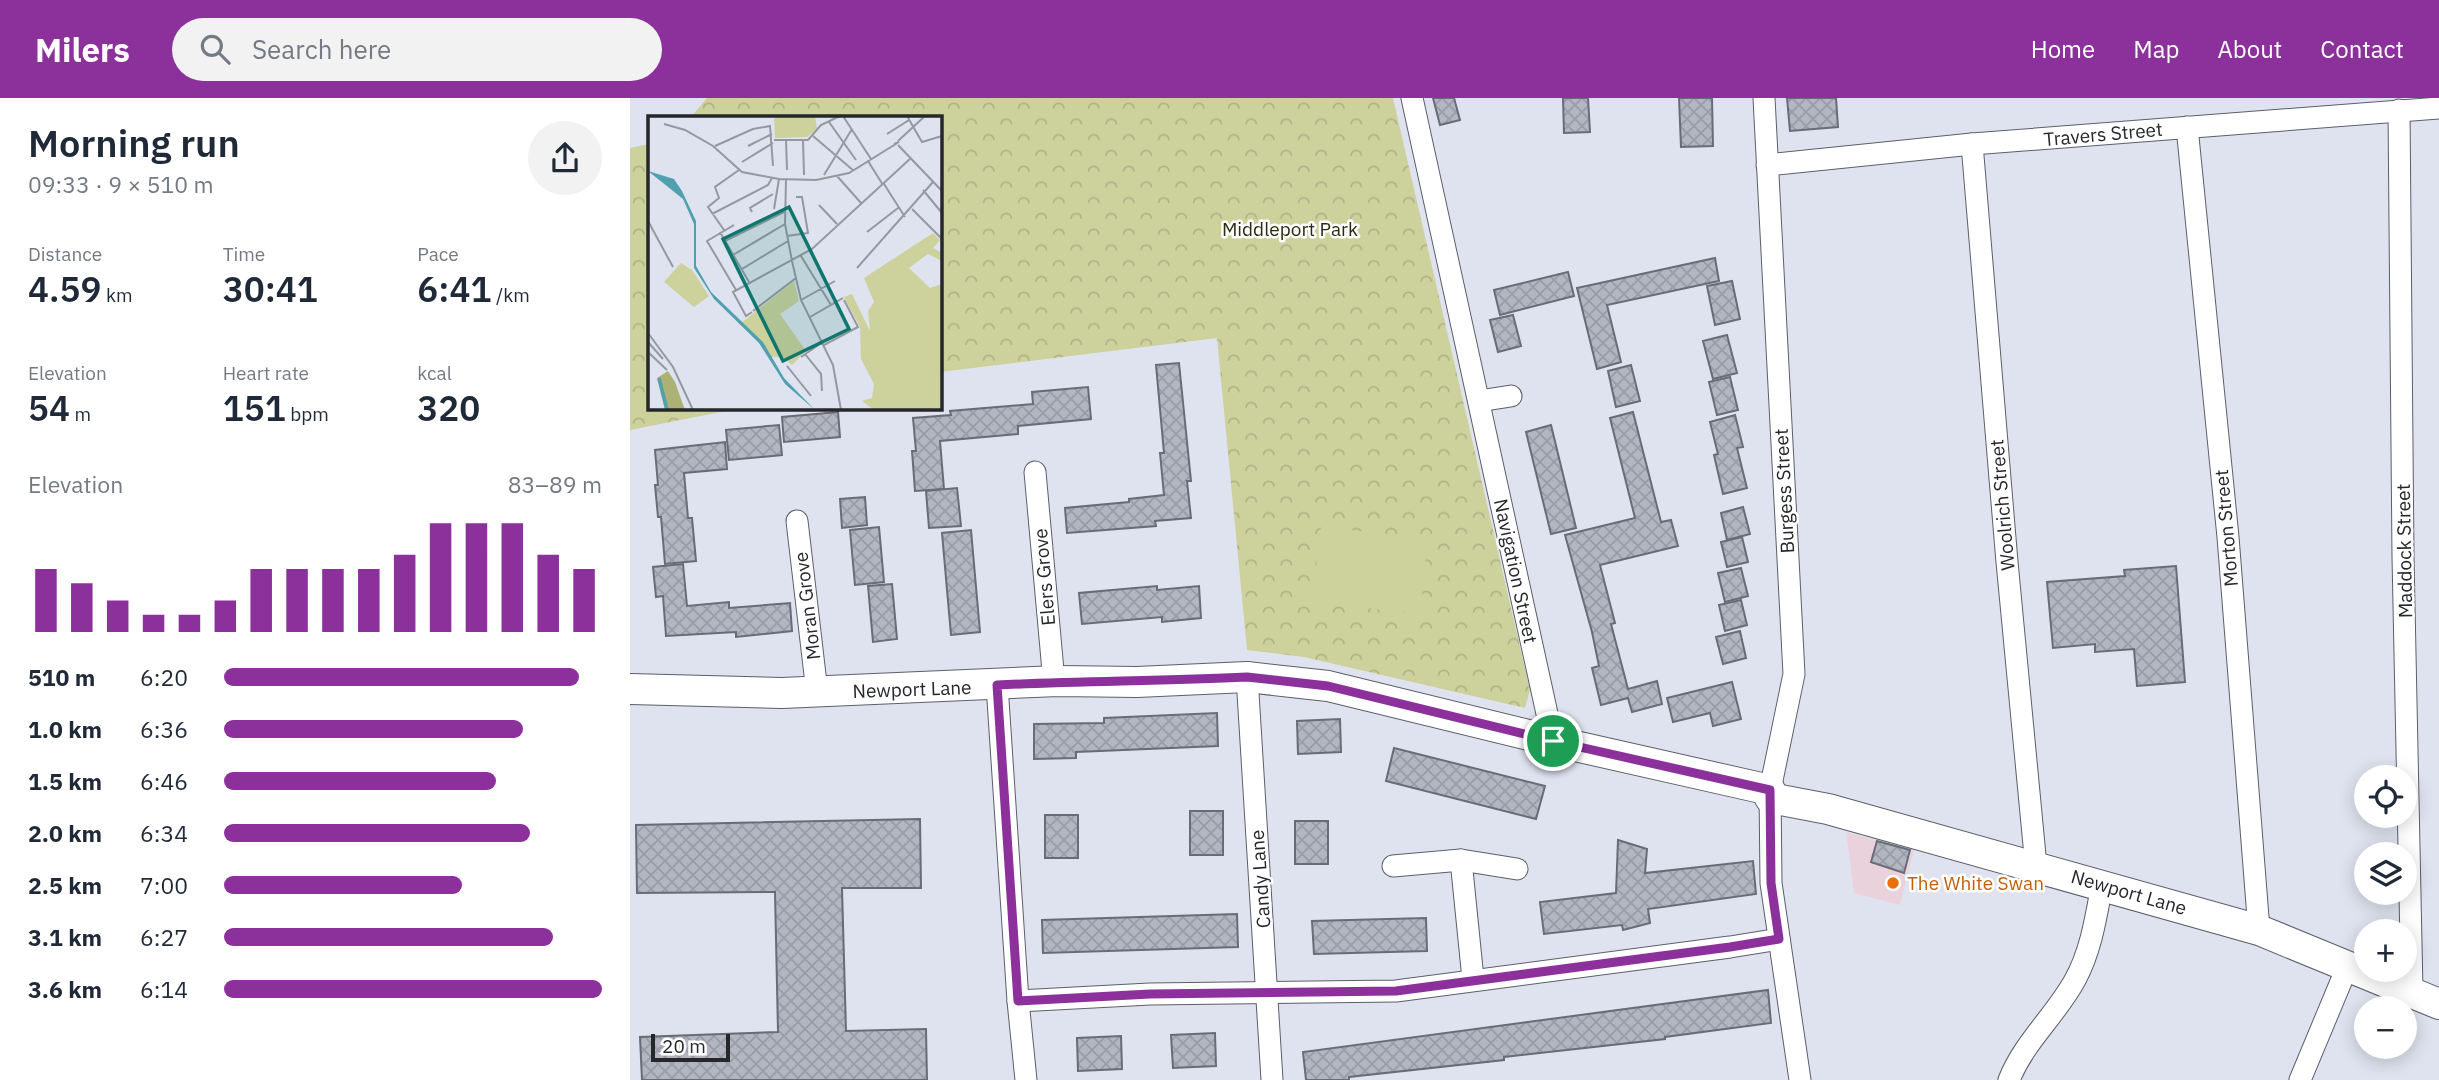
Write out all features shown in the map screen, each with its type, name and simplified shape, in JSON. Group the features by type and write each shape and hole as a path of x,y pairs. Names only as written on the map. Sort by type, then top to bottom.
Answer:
{"street":[{"name":"Navigation Street","path":"1412,98 1553,741"},
{"name":"Burgess Street","path":"1764,98 1794,674 1770,794 1771,883 1800,1080"},
{"name":"Travers Street","path":"1767,165 1972,144 2439,108"},
{"name":"Maddock Street","path":"2399,110 2403,557 2412,991"},
{"name":"Morton Street","path":"2187,127 2228,537 2259,930"},
{"name":"Woolrich Street","path":"1972,144 2036,866"},
{"path":"1479,401 1511,396"},
{"name":"Elers Grove","path":"1035,472 1054,682"},
{"name":"Moran Grove","path":"797,521 817,692"},
{"name":"Newport Lane","path":"630,689 782,693 1247,677 1328,686 1770,794 2036,866 2259,930 2439,1004"},
{"name":"Candy Lane","path":"1247,677 1272,1080"},
{"path":"997,685 1018,1001 1026,1080"},
{"path":"1461,860 1473,979"},
{"path":"1392,866 1461,860 1517,869"},
{"path":"2009,1080 2017,1059 2075,980 2090,944 2102,885"},
{"path":"1018,1001 1150,994 1396,991 1779,939"},
{"path":"2300,1080 2348,965"}],"shaded area":[{"path":"1846,832 1914,850 1900,905 1854,893"}],"green space":[{"name":"Middleport Park","path":"707,98 1393,98 1530,690 1525,708 1304,657 1247,650 1217,338 942,372 942,116 692,116"},
{"path":"648,144 648,410 731,410 630,430 630,148"},
{"path":"1321,527 1428,538 1420,614 1312,602"}],"building":[{"path":"1433,98 1454,98 1460,120 1440,125"},
{"path":"1563,98 1588,98 1590,132 1564,133"},
{"path":"1679,98 1712,98 1713,146 1681,147"},
{"path":"1787,98 1836,98 1838,127 1790,131"},
{"path":"1715,258 1719,281 1607,305 1621,362 1597,369 1577,288"},
{"path":"1568,272 1574,296 1500,315 1494,290"},
{"path":"1732,281 1740,319 1715,325 1707,286"},
{"path":"1513,315 1521,346 1498,352 1490,320"},
{"path":"1727,335 1737,373 1713,379 1703,341"},
{"path":"1179,363 1191,481 1187,481 1191,518 1155,521 1156,526 1067,533 1065,508 1129,502 1129,499 1164,495 1160,453 1164,453 1156,365"},
{"path":"1631,365 1640,401 1616,407 1608,371"},
{"path":"1730,377 1738,410 1717,415 1709,382"},
{"path":"1088,387 1091,419 1018,426 1018,434 940,441 944,489 915,491 913,418 951,415 950,411 1033,404 1032,392"},
{"path":"838,412 840,437 784,442 782,417"},
{"path":"1633,412 1661,522 1671,520 1678,546 1600,565 1615,623 1611,624 1628,689 1657,681 1662,704 1632,712 1628,698 1601,705 1592,668 1599,666 1592,632 1565,535 1635,518 1610,418"},
{"path":"1735,415 1743,447 1737,448 1747,488 1723,494 1714,455 1718,454 1710,422"},
{"path":"779,425 782,455 729,460 726,430"},
{"path":"1551,425 1576,528 1551,534 1526,432"},
{"path":"725,442 727,469 684,473 688,518 692,518 696,561 665,564 655,485 658,485 655,450"},
{"path":"957,488 961,526 929,528 926,491"},
{"path":"865,497 867,525 842,528 840,499"},
{"path":"1743,507 1750,534 1727,540 1721,513"},
{"path":"879,527 884,582 855,585 850,530"},
{"path":"971,530 980,632 951,635 942,533"},
{"path":"1742,537 1748,562 1727,567 1721,542"},
{"path":"683,564 687,606 729,602 729,608 790,603 792,631 736,637 736,632 666,636 663,596 656,597 653,567"},
{"path":"2176,566 2185,682 2137,686 2134,649 2095,652 2095,644 2053,648 2047,582 2125,576 2124,570"},
{"path":"1741,568 1748,596 1725,602 1718,573"},
{"path":"892,584 897,639 873,642 868,586"},
{"path":"1157,586 1157,590 1199,586 1201,618 1162,622 1162,617 1082,624 1079,593"},
{"path":"1741,600 1747,625 1725,631 1719,605"},
{"path":"1740,631 1746,658 1723,664 1716,637"},
{"path":"1732,682 1741,719 1713,726 1710,713 1673,722 1667,698"},
{"path":"1217,713 1218,746 1076,752 1076,758 1034,759 1034,724 1104,723 1104,718"},
{"path":"1340,719 1341,752 1298,754 1297,721"},
{"path":"1394,748 1545,786 1536,819 1386,781"},
{"path":"1190,811 1223,811 1223,855 1190,855"},
{"path":"1045,815 1078,815 1078,858 1045,858"},
{"path":"920,819 921,888 842,888 846,1031 926,1029 927,1080 642,1080 640,1037 778,1032 775,892 637,893 636,825"},
{"path":"1295,821 1328,821 1328,864 1295,864"},
{"path":"1618,840 1647,849 1645,873 1753,861 1756,894 1648,909 1650,923 1623,930 1622,925 1544,934 1540,902 1616,893"},
{"path":"1877,841 1910,850 1904,873 1871,862"},
{"path":"1237,914 1238,947 1043,953 1042,920"},
{"path":"1426,918 1427,951 1314,954 1312,921"},
{"path":"1768,990 1771,1023 1665,1039 1504,1057 1504,1060 1349,1077 1349,1080 1306,1080 1303,1052"},
{"path":"1215,1033 1216,1066 1173,1068 1171,1035"},
{"path":"1121,1036 1122,1069 1078,1071 1077,1038"}],"place":[{"name":"The White Swan","path":"1893,883"}],"route":[{"path":"1247,677 1328,686 1553,741 1770,790 1771,883 1779,939 1396,991 1150,994 1018,1001 997,685 1247,677"}]}
